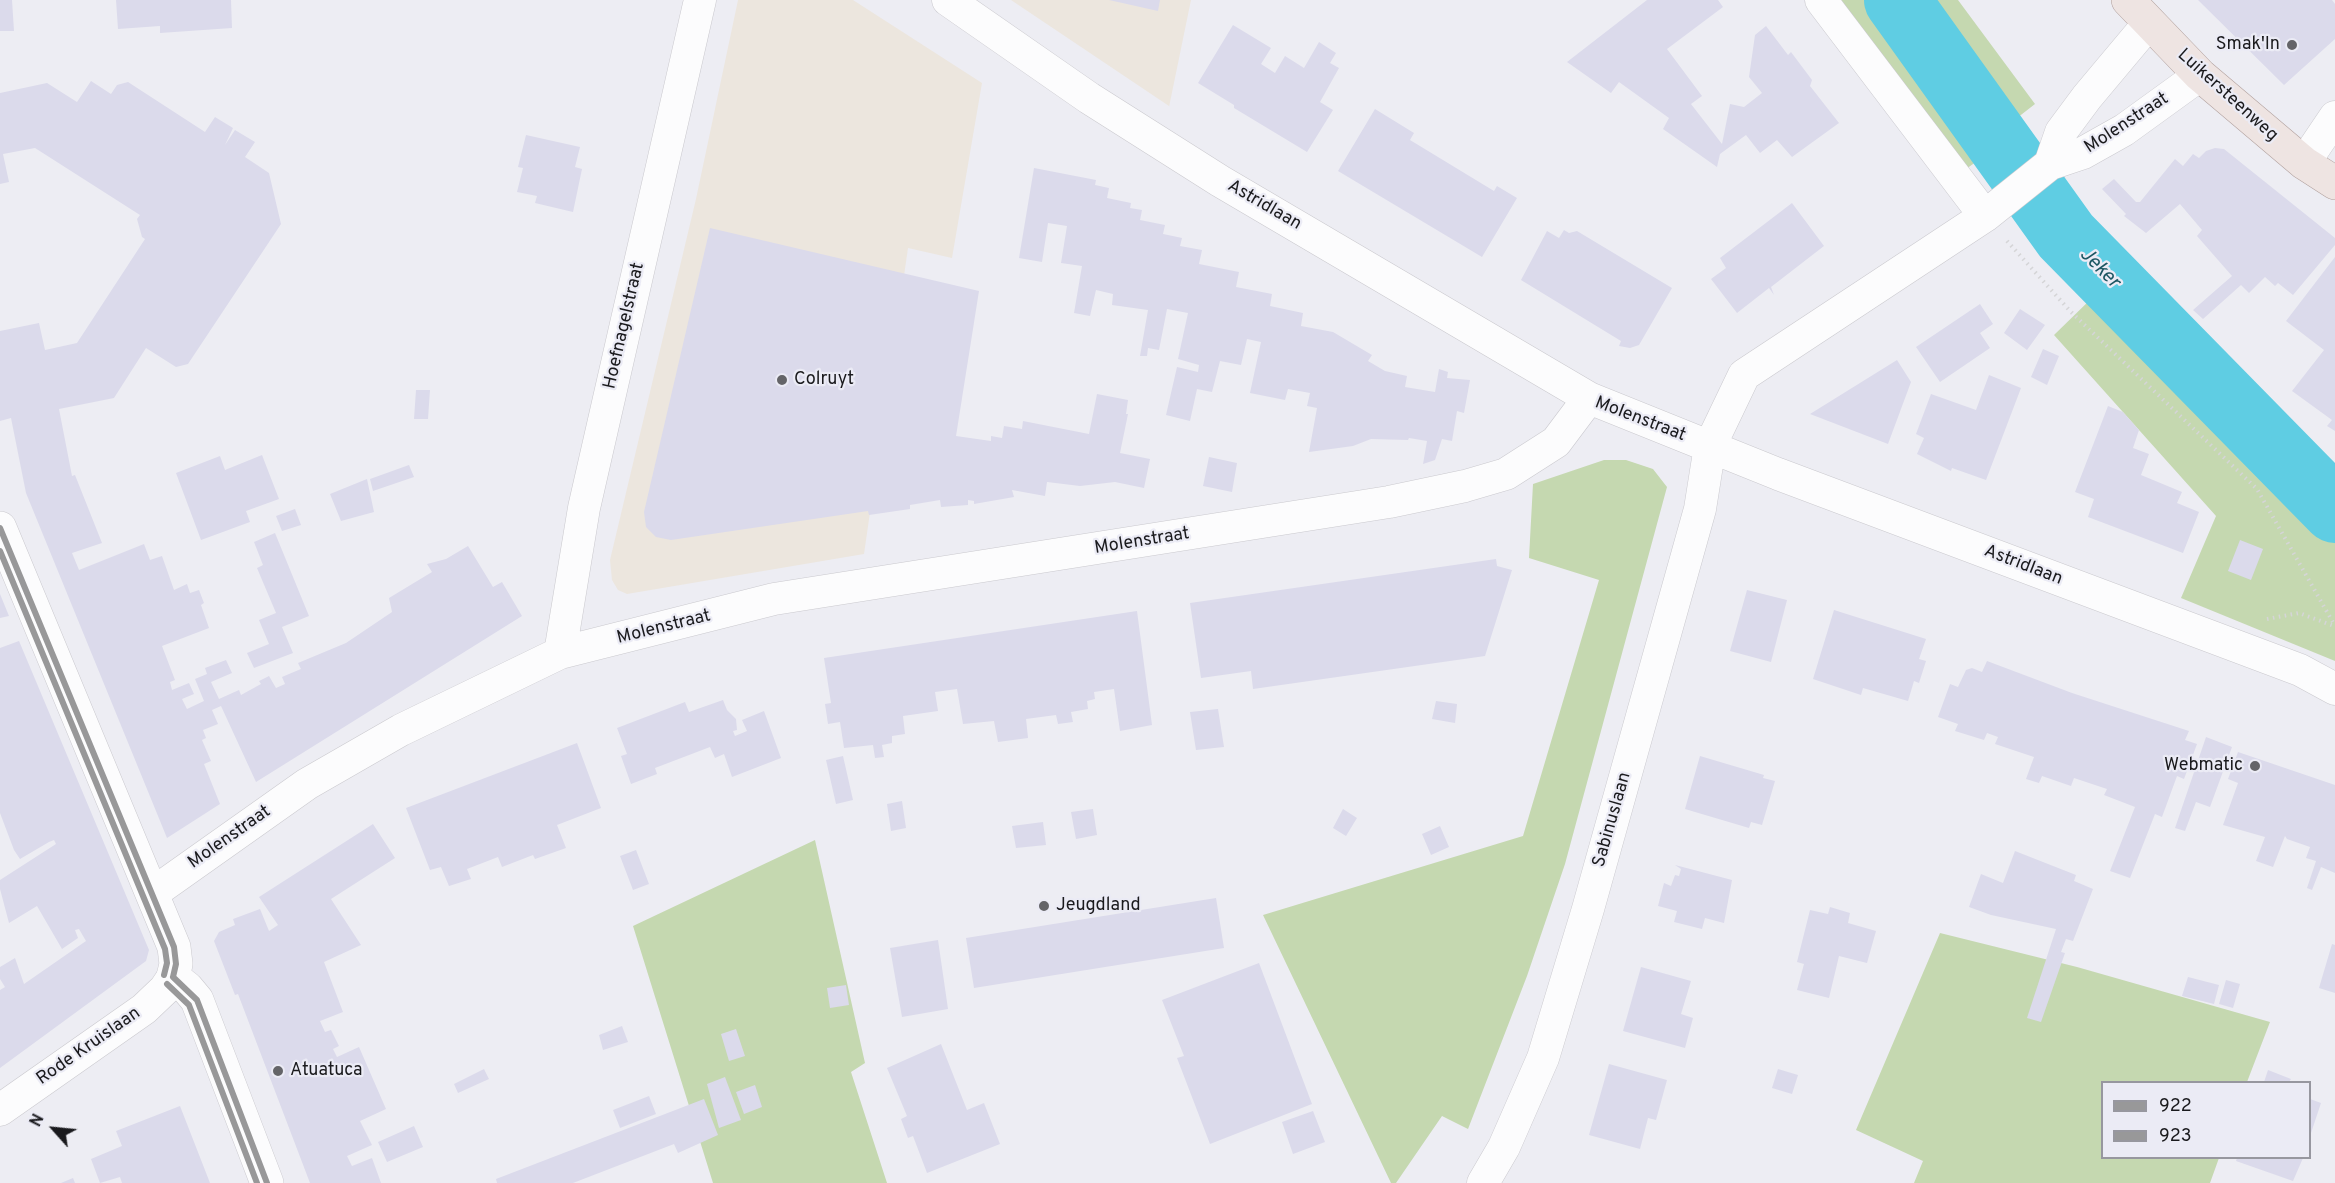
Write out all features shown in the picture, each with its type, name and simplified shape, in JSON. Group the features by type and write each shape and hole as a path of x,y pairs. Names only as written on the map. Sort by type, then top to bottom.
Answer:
{"main road":[{"name":"Luikersteenweg","path":"2139,12 2200,75 2304,163 2335,183"}],"street":[{"name":"Hoefnagelstraat","path":"560,653 584,508 700,0"},
{"name":"Astridlaan","path":"948,0 1089,98 1220,181 1589,398"},
{"path":"1821,0 1997,207"},
{"name":"Molenstraat","path":"2050,164 2061,132 2087,97 2139,12"},
{"name":"Molenstraat","path":"153,892 307,784 401,730 560,653 774,599 1365,506 1465,486 1506,474 1557,442 1589,398 1710,446 1744,375 1997,207 2050,164 2083,153 2124,130 2200,75"},
{"path":"2304,163 2335,117"},
{"name":"Astridlaan","path":"1710,446 2300,670 2335,689"},
{"name":"Sabinuslaan","path":"1484,1183 1504,1147 1543,1058 1591,898 1700,509 1710,446"},
{"path":"0,528 153,892 174,947 177,964 173,977 197,1000 267,1183"},
{"name":"Rode Kruislaan","path":"0,1110 144,1009 165,989 173,977"}],"path":[{"path":"1997,207 2071,312 2257,489 2335,626"}],"shaded area":[{"path":"738,0 853,0 982,83 952,258 908,248 864,554 627,594 618,590 612,580 610,560 696,199"},
{"path":"1011,0 1191,0 1169,107 1169,106"}],"green space":[{"path":"1840,0 1875,0 1987,154 1966,169"},
{"path":"1913,0 1958,0 2035,104 2008,125"},
{"path":"2094,296 2335,537 2335,661 2181,598 2216,516 2054,335"},
{"path":"1604,460 1626,460 1653,469 1667,487 1565,864 1527,976 1468,1129 1442,1116 1396,1183 1391,1183 1263,915 1523,836 1599,580 1529,558 1533,484"},
{"path":"815,840 865,1063 851,1072 887,1183 713,1183 633,926"},
{"path":"1940,933 2077,967 2270,1022 2247,1081 2101,1081 2101,1159 2219,1159 2210,1183 1914,1183 1923,1161 1856,1130"}],"building":[{"path":"0,0 12,0 14,31 0,31"},
{"path":"116,0 231,0 232,28 160,33 160,26 118,29"},
{"path":"1109,0 1160,0 1158,11"},
{"path":"1647,0 1718,0 1723,7 1667,49 1702,96 1691,104 1722,144 1730,104 1744,107 1762,93 1749,77 1755,35 1766,26 1788,55 1791,52 1812,80 1810,86 1839,123 1792,157 1777,140 1760,153 1746,135 1720,154 1717,167 1663,129 1669,118 1619,82 1611,93 1567,62"},
{"path":"2198,0 2332,0 2335,4 2335,39 2284,85"},
{"path":"1233,25 1271,48 1261,64 1275,73 1285,56 1304,68 1319,42 1336,53 1330,63 1339,68 1320,102 1333,110 1307,152 1234,108 1234,105 1198,83"},
{"path":"91,81 111,94 117,85 128,82 205,132 215,117 233,128 225,145 235,130 255,142 245,157 269,173 281,224 188,364 176,367 146,348 114,398 59,409 72,476 75,475 102,543 72,553 79,570 144,544 150,560 162,556 174,590 187,584 190,593 199,590 204,603 201,605 209,628 162,646 175,680 170,682 172,690 189,683 194,694 182,699 187,709 204,701 195,679 207,674 205,668 226,660 232,673 211,682 219,699 239,690 241,695 261,684 259,681 269,676 276,688 285,684 282,677 301,669 298,663 346,643 392,612 389,598 432,572 427,564 446,559 468,546 493,587 502,582 522,616 256,782 221,706 212,710 218,724 203,730 206,738 202,740 211,761 204,764 220,804 167,838 26,493 11,418 0,421 0,331 39,323 45,350 77,343 145,239 142,237 137,219 140,215 35,148 3,154 9,182 0,184 0,93 47,83 77,102"},
{"path":"1375,109 1414,133 1410,140 1494,191 1497,186 1517,198 1482,257 1338,171"},
{"path":"526,135 580,147 575,167 582,169 573,212 535,203 537,196 517,192 523,168 518,167"},
{"path":"2215,148 2224,149 2335,238 2335,245 2293,295 2278,283 2275,286 2265,277 2249,293 2241,285 2203,319 2193,310 2232,276 2197,236 2202,230 2180,204 2146,233 2124,216 2126,214 2102,189 2114,179 2136,202 2140,202 2175,159 2183,166 2193,154 2199,158 2206,151"},
{"path":"1034,168 1096,180 1095,185 1109,188 1107,198 1131,203 1130,208 1142,210 1140,220 1165,225 1163,234 1182,238 1180,246 1202,250 1199,264 1239,272 1236,287 1272,294 1270,306 1303,313 1301,326 1333,332 1372,355 1368,361 1385,371 1407,376 1405,387 1435,392 1439,369 1448,372 1447,378 1470,380 1464,413 1457,411 1452,441 1442,439 1435,460 1423,464 1427,441 1409,438 1408,440 1371,439 1353,446 1309,452 1317,408 1307,406 1310,393 1288,389 1285,400 1250,393 1261,342 1247,339 1241,365 1220,361 1212,392 1197,389 1190,421 1166,415 1177,367 1198,372 1199,365 1178,359 1188,313 1167,309 1159,350 1148,348 1147,356 1140,356 1148,310 1112,305 1113,294 1096,290 1090,316 1074,313 1082,266 1061,263 1067,226 1048,223 1042,262 1019,258"},
{"path":"1792,203 1824,246 1771,287 1774,295 1769,288 1737,313 1711,279 1726,268 1720,258"},
{"name":"Colruyt","path":"710,228 979,291 956,436 991,441 991,436 1002,438 1004,426 1022,429 1023,421 1089,434 1097,394 1128,400 1126,414 1128,414 1120,453 1150,459 1144,488 1115,482 1080,486 1047,482 1045,496 1012,490 1014,497 974,504 974,501 968,500 968,505 941,507 940,500 910,505 910,509 869,515 868,511 671,540 656,537 646,527 644,512"},
{"path":"1564,230 1569,233 1577,231 1672,288 1639,345 1630,348 1619,346 1621,341 1521,280 1547,231 1559,238"},
{"path":"2335,257 2335,431 2327,426 2332,420 2292,391 2324,350 2286,321"},
{"path":"1980,304 1993,324 1980,333 1990,348 1940,382 1916,347"},
{"path":"2020,309 2045,325 2027,350 2004,333"},
{"path":"2043,349 2059,356 2047,385 2031,377"},
{"path":"1897,360 1911,382 1888,444 1810,414"},
{"path":"1989,375 2021,388 1986,480 1952,468 1951,471 1917,454 1924,438 1916,434 1931,394 1976,410"},
{"path":"416,390 430,390 428,419 414,419"},
{"path":"2108,406 2123,412 2139,430 2133,448 2149,454 2141,475 2182,492 2177,503 2199,512 2183,553 2088,517 2094,499 2075,492"},
{"path":"262,455 279,499 246,511 250,522 201,540 176,473 220,456 225,470"},
{"path":"1209,457 1237,463 1232,492 1203,486"},
{"path":"409,465 414,477 373,491 370,479"},
{"path":"367,479 374,512 341,521 330,494"},
{"path":"295,509 301,525 282,531 276,516"},
{"path":"275,533 309,616 282,627 293,653 254,668 247,653 269,644 259,620 276,613 257,568 263,565 254,542"},
{"path":"2240,540 2263,549 2251,580 2228,571"},
{"path":"1496,559 1497,566 1512,570 1485,656 1253,689 1251,671 1201,678 1190,603"},
{"path":"1747,590 1787,600 1771,662 1730,651"},
{"path":"0,594 9,616 0,618"},
{"path":"1834,610 1926,639 1919,659 1926,661 1919,683 1914,681 1908,701 1863,688 1861,695 1813,679"},
{"path":"1137,611 1152,725 1120,731 1114,689 1094,692 1095,699 1087,701 1088,709 1071,712 1073,722 1058,724 1056,715 1026,719 1028,738 998,742 994,721 963,724 957,689 935,692 938,711 903,716 905,734 892,736 892,743 882,745 884,757 875,758 873,745 844,748 840,722 828,724 825,704 831,703 824,658"},
{"path":"19,641 149,950 146,961 0,1068 0,990 5,987 0,979 0,967 15,958 24,984 86,941 79,929 75,930 78,938 62,949 37,906 9,923 0,889 0,880 56,844 54,840 49,842 20,859 14,850 0,813 0,648"},
{"path":"1987,661 2072,693 2189,731 2185,740 2197,744 2184,779 2177,776 2162,817 2155,814 2130,878 2110,871 2135,807 2104,795 2107,789 2074,778 2071,786 2042,776 2039,783 2026,779 2034,757 1995,744 1998,737 1987,733 1984,740 1955,731 1958,724 1938,717 1950,684 1958,687 1966,670 1972,668 1982,672"},
{"path":"723,700 727,710 736,719 737,730 733,731 735,736 747,731 742,720 764,711 781,758 732,777 724,754 715,758 710,747 655,768 657,774 631,784 621,756 627,754 617,728 685,702 689,712"},
{"path":"1436,701 1457,704 1455,723 1432,719"},
{"path":"1218,709 1224,747 1196,750 1190,712"},
{"path":"2206,737 2232,747 2210,807 2196,802 2185,831 2175,828"},
{"path":"577,743 601,808 557,825 566,848 535,859 533,855 502,867 498,857 467,869 471,879 449,886 441,867 430,870 406,808"},
{"path":"2238,752 2335,785 2335,873 2321,867 2312,890 2307,888 2316,861 2306,858 2310,847 2287,839 2285,836 2273,867 2256,861 2265,837 2223,825 2238,783 2228,779"},
{"path":"843,756 853,800 836,804 826,760"},
{"path":"1700,756 1764,775 1763,778 1775,781 1762,825 1751,822 1749,828 1685,809"},
{"path":"902,801 906,828 891,831 887,804"},
{"path":"1093,809 1097,835 1076,839 1071,812"},
{"path":"1343,809 1357,818 1346,836 1333,828"},
{"path":"1043,822 1046,845 1016,848 1012,826"},
{"path":"373,824 395,858 331,899 361,945 324,962 343,1012 320,1021 325,1032 331,1030 339,1046 333,1049 337,1057 359,1047 386,1109 360,1121 372,1145 347,1156 352,1166 372,1158 381,1183 310,1183 238,994 235,995 214,941 219,932 235,925 233,919 260,909 269,931 278,925 259,897"},
{"path":"1440,826 1449,847 1431,855 1422,834"},
{"path":"636,850 649,884 633,890 620,856"},
{"path":"2015,851 2076,875 2074,881 2093,889 2073,941 2066,939 2061,952 2065,953 2041,1022 2027,1018 2056,929 1991,915 1969,907 1981,874 2003,883"},
{"path":"1675,865 1732,880 1724,923 1705,918 1702,929 1674,922 1677,911 1658,906 1664,883 1671,886 1675,875 1679,876 1681,869"},
{"path":"1216,898 1224,948 974,988 966,938"},
{"path":"1830,907 1850,913 1848,923 1876,931 1867,963 1839,956 1829,998 1797,990 1804,964 1797,962 1810,910 1828,914"},
{"path":"938,940 948,1009 902,1017 890,948"},
{"path":"2332,944 2335,945 2335,993 2319,988"},
{"path":"1259,963 1312,1104 1210,1144 1177,1058 1184,1056 1162,1000"},
{"path":"1641,967 1691,981 1681,1014 1693,1018 1685,1048 1623,1031"},
{"path":"2188,977 2219,985 2214,1004 2182,996"},
{"path":"2226,980 2240,984 2233,1008 2219,1004"},
{"path":"846,985 849,1005 830,1008 827,988"},
{"path":"622,1026 628,1042 603,1050 599,1035"},
{"path":"736,1029 745,1056 729,1061 721,1034"},
{"path":"941,1044 967,1110 984,1103 1000,1144 927,1173 913,1136 908,1138 901,1119 907,1116 887,1068"},
{"path":"1609,1064 1667,1080 1656,1120 1648,1118 1640,1149 1589,1135"},
{"path":"484,1069 489,1079 458,1093 454,1084"},
{"path":"1778,1069 1798,1075 1792,1094 1772,1088"},
{"path":"2268,1070 2291,1079 2290,1081 2264,1081"},
{"path":"725,1077 741,1120 719,1128 707,1084"},
{"path":"755,1085 762,1107 744,1114 736,1092"},
{"path":"649,1096 656,1114 620,1128 613,1110"},
{"path":"704,1099 718,1135 678,1153 674,1144 573,1183 497,1183 496,1179"},
{"path":"2311,1099 2321,1103 2311,1133"},
{"path":"180,1106 210,1183 122,1183 120,1177 100,1183 91,1159 122,1146 116,1131"},
{"path":"1313,1111 1325,1142 1293,1154 1282,1122"},
{"path":"414,1126 423,1147 387,1162 378,1142"},
{"path":"2237,1159 2303,1159 2293,1181 2236,1161"},
{"path":"73,1178 75,1183 61,1183"}],"waterway":[{"name":"Jeker","path":"1897,0 2066,236 2335,510"}],"transit line":[{"name":"922","path":"0,528 174,947 176,964 173,977"},
{"name":"923","path":"0,551 165,949 167,963 164,975"},
{"name":"922","path":"173,977 197,1000 267,1183"},
{"name":"923","path":"167,984 189,1005 257,1183"}],"place":[{"name":"Smak'In","path":"2292,45"},
{"name":"Colruyt","path":"782,380"},
{"name":"Webmatic","path":"2255,766"},
{"name":"Jeugdland","path":"1044,906"},
{"name":"Atuatuca","path":"278,1071"}]}
